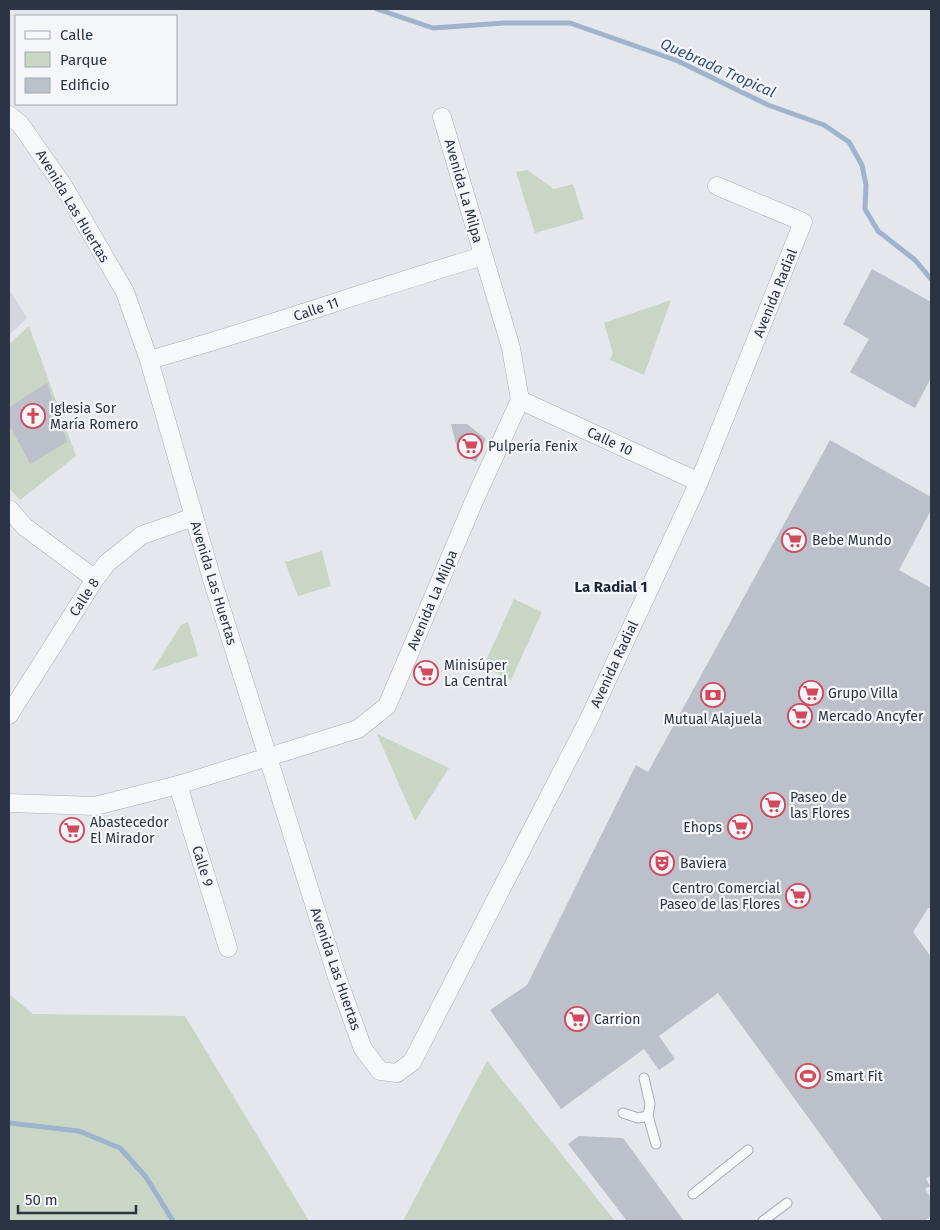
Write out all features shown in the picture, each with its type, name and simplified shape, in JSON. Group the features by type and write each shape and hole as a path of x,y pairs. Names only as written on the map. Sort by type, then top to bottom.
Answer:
{"street":[{"name":"Avenida Las Huertas","path":"9,115 20,124 64,187 125,292 148,360 194,517 337,977 363,1049 380,1070"},
{"name":"Avenida La Milpa","path":"9,803 95,806 270,758 358,729 387,706 474,501 520,400 511,348 442,117"},
{"name":"Avenida Radial","path":"380,1070 397,1072 412,1062 588,722 699,482 803,222 717,186"},
{"name":"Calle 11","path":"148,360 236,336 397,282 483,256"},
{"name":"Calle 10","path":"520,400 699,482"},
{"path":"9,509 25,527 94,579"},
{"name":"Calle 8","path":"9,715 94,579 107,563 142,535 194,517"},
{"name":"Calle 9","path":"178,784 228,948"}],"lane":[{"path":"644,1078 650,1104 648,1116 656,1144"},
{"path":"623,1113 638,1118 648,1116"},
{"path":"693,1194 748,1150"},
{"path":"764,1221 787,1203"}],"shaded area":[{"path":"9,289 27,318 9,335"}],"green space":[{"path":"527,170 554,189 573,184 584,219 535,233 516,172"},
{"path":"671,300 644,375 610,360 613,353 604,323"},
{"path":"29,326 76,456 20,500 9,488 9,425 30,464 47,384 9,407 9,344"},
{"path":"322,551 331,586 298,596 285,562"},
{"path":"514,599 542,612 511,680 483,667"},
{"path":"188,622 198,656 152,671 181,625"},
{"path":"377,734 449,768 415,821"},
{"path":"9,994 33,1014 185,1016 309,1221 9,1221"},
{"path":"487,1061 615,1221 403,1221"}],"building":[{"path":"872,269 931,302 931,378 915,408 850,372 869,339 843,324"},
{"name":"Iglesia Sor María Romero","path":"47,383 67,442 30,464 9,425 9,407"},
{"name":"Pulpería Fenix","path":"451,424 467,424 486,439 476,462 458,452"},
{"name":"Paseo de las Flores","path":"830,440 931,497 931,510 899,570 931,588 931,908 928,908 913,932 931,957 931,1175 926,1179 930,1186 925,1189 931,1198 931,1216 925,1221 883,1221 718,993 659,1036 675,1059 659,1070 644,1049 561,1109 490,1010 527,985 636,765 648,772"},
{"path":"579,1136 623,1138 684,1221 627,1221 568,1144"}],"waterway":[{"name":"Quebrada Tropical","path":"377,9 433,28 504,23 570,23 678,61 768,105 824,125 849,142 862,165 866,185 865,209 878,231 915,260 931,279"},
{"path":"9,1123 79,1131 120,1148 146,1177 173,1221"}],"place":[{"name":"Iglesia Sor María Romero","path":"33,416"},
{"name":"Pulpería Fenix","path":"470,446"},
{"name":"Bebe Mundo","path":"794,540"},
{"name":"Minisúper La Central","path":"426,673"},
{"name":"Grupo Villa","path":"811,693"},
{"name":"Mutual Alajuela","path":"713,695"},
{"name":"Mercado Ancyfer","path":"800,716"},
{"name":"Paseo de las Flores","path":"773,805"},
{"name":"Ehops","path":"740,827"},
{"name":"Abastecedor El Mirador","path":"72,830"},
{"name":"Baviera","path":"662,863"},
{"name":"Centro Comercial Paseo de las Flores","path":"798,896"},
{"name":"Carrion","path":"577,1019"},
{"name":"Smart Fit","path":"808,1076"}],"district":[{"name":"La Radial 1","path":"611,587"}]}
